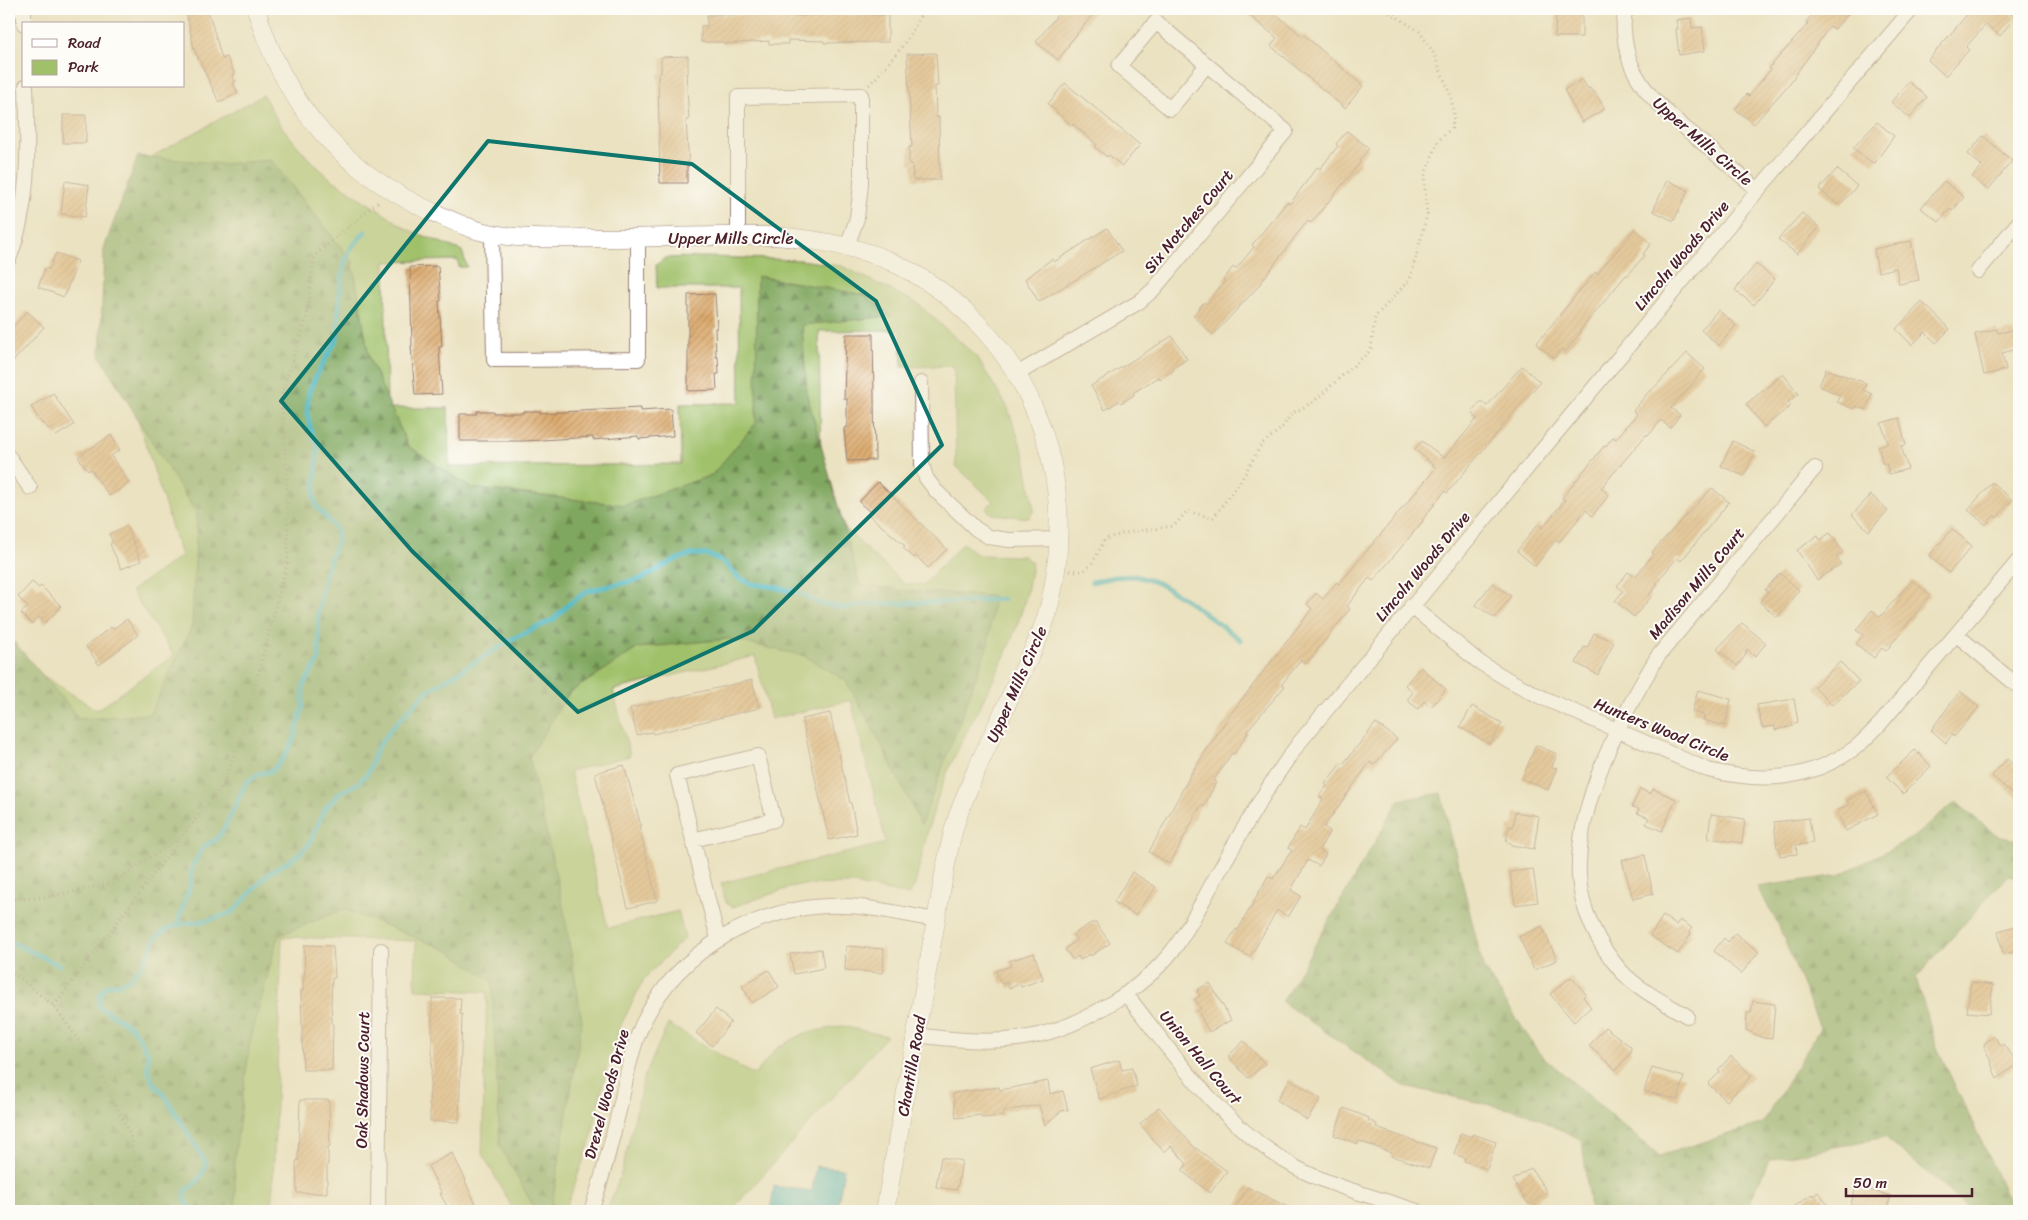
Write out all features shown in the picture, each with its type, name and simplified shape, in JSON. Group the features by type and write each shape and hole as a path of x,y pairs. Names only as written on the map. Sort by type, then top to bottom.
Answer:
{"street":[{"path":"9,10 24,9 24,22"},
{"name":"Upper Mills Circle","path":"256,9 266,41 303,110 334,145 375,181 425,209 457,223 492,234 537,238 738,236 804,238 847,247 898,266 923,279 948,297 984,329 999,346 1017,374 1045,438 1057,491 1060,516 1057,570 1041,635 986,749 958,815 945,869 936,920"},
{"name":"Upper Mills Circle","path":"1626,9 1623,33 1627,54 1632,71 1644,89 1660,106 1758,190"},
{"name":"Lincoln Woods Drive","path":"917,1035 982,1042 1038,1036 1062,1029 1087,1018 1126,994 1154,971 1173,950 1192,921 1274,778 1299,743 1758,190 1912,9"},
{"name":"Six Notches Court","path":"1017,374 1138,302 1153,290 1286,131 1156,22 1118,66 1170,109 1207,65"},
{"path":"9,259 18,232 26,189 28,153 26,88"},
{"path":"738,236 738,97 861,95 861,185 857,218 847,247"},
{"path":"1978,271 2019,222"},
{"path":"492,234 494,360 638,359 638,238"},
{"path":"921,383 922,464 926,478 936,491 976,529 990,537 1009,540 1060,539"},
{"path":"9,457 30,488"},
{"name":"Madison Mills Court","path":"1687,1016 1644,989 1622,971 1605,948 1591,924 1578,877 1584,820 1618,730 1640,686 1658,656 1816,468"},
{"name":"Hunters Wood Circle","path":"1411,606 1479,662 1541,697 1708,770 1735,777 1781,778 1808,772 1832,762 1856,747 1880,724 2019,560"},
{"path":"1957,635 2019,687"},
{"path":"693,840 774,820 758,756 677,776 693,840 718,939"},
{"name":"Drexel Woods Drive","path":"591,1211 609,1155 630,1062 642,1026 656,1001 673,977 694,957 718,939 751,922 773,914 824,906 876,909 936,920"},
{"name":"Chantilla Road","path":"885,1211 936,920"},
{"name":"Oak Shadows Court","path":"378,1211 382,950"},
{"name":"Union Hall Court","path":"1126,994 1204,1092 1245,1133 1296,1167 1323,1179 1417,1211"}],"path":[{"path":"861,95 907,40 917,24 923,9"},
{"path":"1057,570 1084,571 1093,562 1105,539 1125,533 1174,526 1187,511 1212,518 1242,479 1261,445 1282,428 1291,414 1313,402 1371,350 1375,317 1410,279 1427,215 1424,177 1438,141 1452,128 1454,115 1451,96 1432,50 1419,31 1384,9"},
{"path":"54,1006 223,785 244,727 288,560 286,460 281,395 307,317 314,256 391,190"},
{"path":"9,899 48,897 113,883 183,835"},
{"path":"9,969 54,1006 97,1066 130,1134 143,1211"}],"highlighted area":[{"path":"488,141 692,164 876,301 942,445 753,631 578,712 412,551 281,401"}],"green space":[{"path":"263,95 289,136 309,159 330,178 407,229 462,251 467,267 459,267 458,260 385,262 387,408 448,408 449,467 681,464 680,404 740,403 739,288 657,288 656,265 665,258 710,257 801,260 842,266 917,303 976,356 1007,406 1025,457 1034,510 1029,518 991,514 986,509 993,501 956,466 954,366 902,367 901,330 819,331 821,470 836,520 904,584 923,585 963,543 978,555 1024,556 1032,563 1020,616 1011,642 951,764 939,793 915,885 909,895 853,884 798,885 733,907 726,903 721,883 886,843 851,700 771,719 755,656 613,690 630,756 570,771 608,928 678,911 685,938 644,979 621,1025 606,1071 591,1139 565,1211 514,1211 482,1153 487,992 415,989 416,941 282,937 272,1211 9,1211 9,654 97,710 174,655 131,591 181,556 113,341 135,166"},
{"path":"138,156 223,164 271,160 353,262 369,358 408,446 471,488 625,505 712,475 756,423 757,276 865,295 892,316 802,325 807,395 860,585 909,591 994,596 988,645 921,825 878,738 846,681 805,656 728,639 638,648 569,693 529,757 564,911 582,1021 551,1211 536,1211 500,1146 492,981 449,951 344,909 278,936 250,1042 234,1161 236,1211 9,1211 9,636 80,719 150,714 192,626 197,515 100,357 104,248"},
{"path":"1441,793 1483,967 1539,1053 1659,1156 1763,1123 1820,1028 1778,924 1757,887 1839,875 1912,838 1956,802 1997,836 2019,840 2019,877 2008,875 1916,978 1936,1045 2014,1211 1973,1211 1885,1137 1769,1160 1746,1211 1590,1211 1582,1140 1526,1113 1404,1086 1282,1002 1399,800"},
{"path":"668,1024 754,1075 777,1048 805,1033 842,1026 887,1036 731,1211 607,1211 622,1171 644,1077"}],"water":[{"path":"816,1166 844,1169 837,1211 770,1211 774,1186 812,1191"}],"building":[{"path":"1062,9 1097,9 1058,60 1036,42"},
{"path":"1242,9 1270,9 1302,36 1303,34 1363,86 1345,108 1271,46 1277,38"},
{"path":"1817,9 1852,9 1835,29 1830,26 1789,84 1754,124 1735,109 1747,94 1749,96 1771,69 1769,68 1808,24 1806,22"},
{"path":"1972,9 2004,9 2015,17 2000,36 1986,24 1966,47 1969,50 1945,76 1928,60"},
{"path":"208,10 222,59 227,57 235,75 232,76 235,82 233,83 238,93 219,102 194,49 187,15"},
{"path":"1556,12 1582,12 1582,37 1555,37"},
{"path":"807,13 855,15 855,13 872,13 872,15 888,15 888,42 824,43 824,41 788,40 788,44 769,44 769,41 724,44 724,42 701,42 701,26 707,26 707,15 771,14 771,16 807,16"},
{"path":"1691,18 1692,28 1702,27 1705,51 1679,55 1676,20"},
{"path":"936,53 938,86 935,86 936,117 939,117 940,180 913,180 912,164 909,164 909,147 912,147 907,54"},
{"path":"688,56 688,73 686,73 689,120 686,120 689,166 687,166 687,183 660,183 658,74 661,73 661,57"},
{"path":"1582,79 1588,89 1590,88 1595,92 1605,109 1582,122 1564,90"},
{"path":"1909,82 1927,97 1910,118 1891,102"},
{"path":"1065,83 1140,145 1122,166 1109,155 1107,157 1095,147 1097,145 1048,104"},
{"path":"63,115 86,115 86,143 63,143"},
{"path":"1877,122 1894,136 1874,164 1853,148"},
{"path":"1347,131 1369,148 1359,161 1360,163 1311,223 1308,221 1297,234 1256,289 1213,335 1193,316 1225,281 1223,280 1233,267 1236,269 1254,247 1252,245 1287,202 1290,204 1317,167 1320,169"},
{"path":"1983,136 2012,161 1988,190 1972,177 1982,166 1968,154"},
{"path":"1837,169 1857,186 1840,205 1819,189"},
{"path":"1667,180 1688,190 1674,221 1653,211"},
{"path":"65,181 89,185 85,217 61,214"},
{"path":"1944,181 1964,197 1939,222 1921,208"},
{"path":"1802,213 1819,227 1797,254 1778,239"},
{"path":"1107,228 1122,251 1039,302 1025,279 1052,259 1054,262"},
{"path":"1635,229 1651,244 1643,254 1645,255 1626,275 1565,352 1562,349 1554,358 1536,344 1595,272 1597,274"},
{"path":"1911,241 1919,280 1899,284 1896,268 1878,272 1874,249"},
{"path":"56,253 78,261 64,297 38,287 45,268 49,269"},
{"path":"1756,264 1775,279 1754,305 1735,290"},
{"path":"438,266 441,301 439,301 442,347 439,347 442,394 415,395 411,346 410,267"},
{"path":"715,294 716,357 718,357 719,374 716,374 717,390 688,391 688,295"},
{"path":"1922,302 1950,329 1936,343 1925,332 1912,345 1896,329"},
{"path":"1718,310 1736,325 1719,346 1701,330"},
{"path":"27,311 44,327 9,366 9,331"},
{"path":"1997,329 1998,333 2014,330 2018,349 2002,353 2006,370 1984,375 1975,334"},
{"path":"846,334 873,334 875,460 847,461 844,428 847,428 847,399 844,399"},
{"path":"1172,336 1187,359 1160,379 1158,377 1133,393 1134,395 1121,403 1119,401 1105,410 1091,386"},
{"path":"1687,353 1705,369 1671,408 1680,415 1670,428 1661,420 1650,434 1646,435 1601,488 1609,495 1592,516 1586,510 1559,542 1556,540 1535,566 1517,551 1538,524 1542,528 1565,500 1562,498 1604,446 1613,437 1616,439 1637,414 1633,411 1650,390"},
{"path":"1522,366 1540,382 1447,493 1445,491 1423,521 1373,581 1369,578 1347,606 1350,609 1306,664 1301,660 1282,684 1285,686 1246,732 1248,733 1234,754 1232,753 1213,781 1216,782 1204,807 1201,805 1170,864 1149,852 1191,774 1229,716 1312,609 1307,604 1316,593 1323,599 1337,582 1339,584 1436,468 1415,449 1422,441 1444,458 1477,419 1473,416 1472,412 1481,401 1487,406"},
{"path":"1826,369 1866,383 1863,390 1872,394 1866,410 1855,406 1854,409 1837,402 1840,395 1819,386"},
{"path":"1783,374 1799,394 1788,402 1791,406 1764,427 1746,404"},
{"path":"53,393 74,425 56,436 51,427 48,429 44,423 42,424 31,407"},
{"path":"640,408 640,411 671,409 673,436 639,439 638,436 593,440 593,437 524,441 460,441 460,414 477,414 477,411 523,413 523,411 540,411 540,413"},
{"path":"1899,418 1906,445 1901,446 1908,469 1889,474 1886,463 1883,464 1878,446 1888,443 1881,423"},
{"path":"111,435 120,450 111,456 129,483 109,496 91,469 88,471 78,457"},
{"path":"1733,441 1755,452 1744,476 1721,466"},
{"path":"878,482 947,549 928,568 916,556 914,558 903,548 905,546 869,515 871,513 859,502"},
{"path":"1992,482 2012,500 1997,518 1994,515 1986,525 1968,510"},
{"path":"1712,488 1729,502 1681,561 1677,558 1656,583 1658,584 1649,595 1651,597 1634,617 1615,601 1623,591 1617,586 1628,572 1635,577 1653,554 1652,552"},
{"path":"1871,495 1888,510 1869,531 1852,515"},
{"path":"127,526 141,561 121,569 110,544 113,542 109,534"},
{"path":"1952,529 1972,546 1949,573 1929,556"},
{"path":"1830,533 1843,552 1836,557 1841,564 1817,580 1797,550 1818,536 1820,540"},
{"path":"1780,573 1799,590 1777,617 1760,602 1768,592 1765,590"},
{"path":"1912,580 1930,595 1886,651 1882,648 1874,658 1856,644 1863,635 1856,630 1872,610 1880,617"},
{"path":"32,582 39,588 41,586 61,606 45,623 39,617 32,624 21,613 28,607 18,597"},
{"path":"1492,583 1511,596 1495,618 1476,605"},
{"path":"127,619 138,635 99,665 86,646 111,627 113,629"},
{"path":"1742,623 1766,643 1755,657 1747,649 1745,656 1737,666 1717,649"},
{"path":"1594,633 1614,642 1598,675 1576,663 1584,647 1587,648"},
{"path":"1840,662 1859,681 1832,705 1814,687"},
{"path":"1420,667 1446,689 1431,707 1424,701 1418,709 1407,700 1413,692 1405,685"},
{"path":"752,680 759,708 653,734 652,732 637,735 630,708"},
{"path":"1698,690 1731,699 1725,726 1703,720 1704,715 1692,712"},
{"path":"1960,691 1979,707 1954,737 1952,735 1946,743 1931,730"},
{"path":"1794,699 1798,722 1792,724 1793,726 1775,730 1775,726 1762,728 1757,705"},
{"path":"1472,706 1502,723 1490,744 1460,727"},
{"path":"830,713 857,834 829,840 802,719"},
{"path":"1376,723 1397,739 1374,765 1370,762 1324,827 1330,831 1319,850 1326,854 1319,866 1308,860 1291,890 1301,896 1288,917 1277,910 1250,957 1227,944 1236,929 1238,930 1268,876 1273,879 1292,850 1288,848 1300,827 1305,830 1323,799 1319,796 1327,786 1325,784"},
{"path":"1536,745 1557,754 1552,767 1557,768 1548,790 1522,779"},
{"path":"1915,750 1931,766 1903,794 1886,777"},
{"path":"2007,759 2019,770 2019,799 1992,776"},
{"path":"624,765 641,826 639,826 657,901 628,908 595,773"},
{"path":"1640,789 1651,794 1653,789 1676,799 1662,831 1646,824 1649,818 1637,813 1639,809 1632,807"},
{"path":"1866,791 1878,814 1846,831 1836,811 1849,805 1847,800"},
{"path":"1515,812 1539,816 1534,849 1511,845 1511,843 1506,842 1509,826 1513,827"},
{"path":"1711,814 1745,819 1742,843 1708,838"},
{"path":"1809,818 1813,843 1796,845 1797,854 1780,856 1779,847 1777,848 1774,822"},
{"path":"1645,855 1653,894 1633,899 1622,860"},
{"path":"1533,869 1538,902 1515,905 1510,872"},
{"path":"1132,872 1156,887 1135,915 1114,902"},
{"path":"1663,916 1676,925 1680,920 1692,928 1689,932 1691,934 1678,954 1650,936"},
{"path":"1091,923 1096,923 1110,943 1091,956 1089,954 1081,960 1078,956 1073,960 1065,949 1077,940 1073,935"},
{"path":"2019,925 2019,951 2003,954 1998,931"},
{"path":"1542,926 1557,960 1534,970 1519,937"},
{"path":"1735,933 1759,952 1741,974 1714,951 1724,938 1728,942"},
{"path":"304,945 333,946 335,978 332,978 331,1006 333,1023 332,1070 303,1070 301,991 303,991 303,977 305,977"},
{"path":"846,946 884,949 883,973 845,970"},
{"path":"821,949 824,968 794,974 790,954"},
{"path":"1034,953 1043,979 1021,987 1020,984 1009,988 1007,982 1001,984 996,971 1011,966 1009,961"},
{"path":"769,970 779,987 752,1003 742,986"},
{"path":"1571,977 1586,994 1583,997 1591,1007 1574,1022 1550,994"},
{"path":"1971,982 1993,985 1989,1014 1967,1012"},
{"path":"1210,983 1231,1020 1209,1032 1198,1011 1201,1009 1195,999 1200,996 1197,990"},
{"path":"432,998 461,998 459,1122 430,1121"},
{"path":"1753,1001 1775,1004 1772,1039 1763,1038 1746,1030 1747,1013 1751,1013"},
{"path":"716,1009 731,1022 712,1046 696,1033"},
{"path":"1605,1027 1631,1047 1631,1053 1616,1070 1589,1046"},
{"path":"1994,1036 2018,1063 1997,1079 1984,1044"},
{"path":"1244,1041 1265,1064 1248,1078 1228,1056"},
{"path":"1731,1056 1752,1076 1727,1101 1708,1084 1720,1072 1718,1070"},
{"path":"1119,1060 1122,1070 1132,1068 1137,1086 1099,1099 1090,1069"},
{"path":"1652,1068 1684,1077 1678,1100 1644,1091"},
{"path":"1290,1079 1321,1099 1307,1120 1277,1100"},
{"path":"1048,1081 1050,1094 1063,1091 1068,1110 1061,1111 1045,1125 1039,1105 1004,1111 1003,1116 982,1118 981,1115 956,1118 953,1093 999,1087 1000,1090"},
{"path":"300,1100 329,1100 330,1147 328,1147 327,1193 297,1193 296,1161 298,1161"},
{"path":"1159,1107 1194,1147 1227,1171 1210,1193 1182,1171 1187,1164 1171,1146 1164,1152 1140,1124"},
{"path":"1344,1108 1369,1118 1368,1120 1377,1124 1376,1127 1382,1130 1436,1148 1429,1168 1391,1156 1392,1153 1359,1141 1358,1144 1334,1135"},
{"path":"1461,1133 1472,1137 1473,1134 1496,1142 1487,1169 1464,1161 1465,1158 1454,1154"},
{"path":"452,1153 479,1211 450,1211 440,1194 442,1194 428,1166"},
{"path":"941,1157 962,1161 957,1190 936,1187"},
{"path":"1531,1168 1547,1192 1529,1205 1513,1180"},
{"path":"1856,1186 1891,1196 1886,1211 1849,1211"},
{"path":"1247,1187 1296,1211 1234,1211"},
{"path":"1818,1192 1832,1211 1788,1211 1812,1194 1813,1196"}],"waterway":[{"path":"177,925 191,883 192,867 204,846 216,840 225,827 246,783 258,774 272,771 284,757 294,740 303,706 303,686 319,660 318,613 324,579 337,543 337,530 317,507 314,497 318,446 312,434 307,413 309,392 337,339 340,292 345,262 351,248 365,232"},
{"path":"193,1211 185,1200 186,1190 199,1179 206,1163 165,1096 152,1081 148,1069 148,1054 139,1037 129,1025 99,1007 101,992 108,985 119,984 132,977 145,961 155,939 165,930 177,925 210,920 233,912 268,874 297,856 309,844 325,809 339,793 357,784 368,773 377,748 392,728 425,693 514,638 553,620 569,604 587,591 641,579 675,560 693,554 709,555 725,563 739,578 752,584 800,593 818,603 843,608 867,604 1003,599"},
{"path":"1092,582 1114,577 1136,576 1158,583 1182,597 1241,640"},
{"path":"9,941 59,965"}]}
